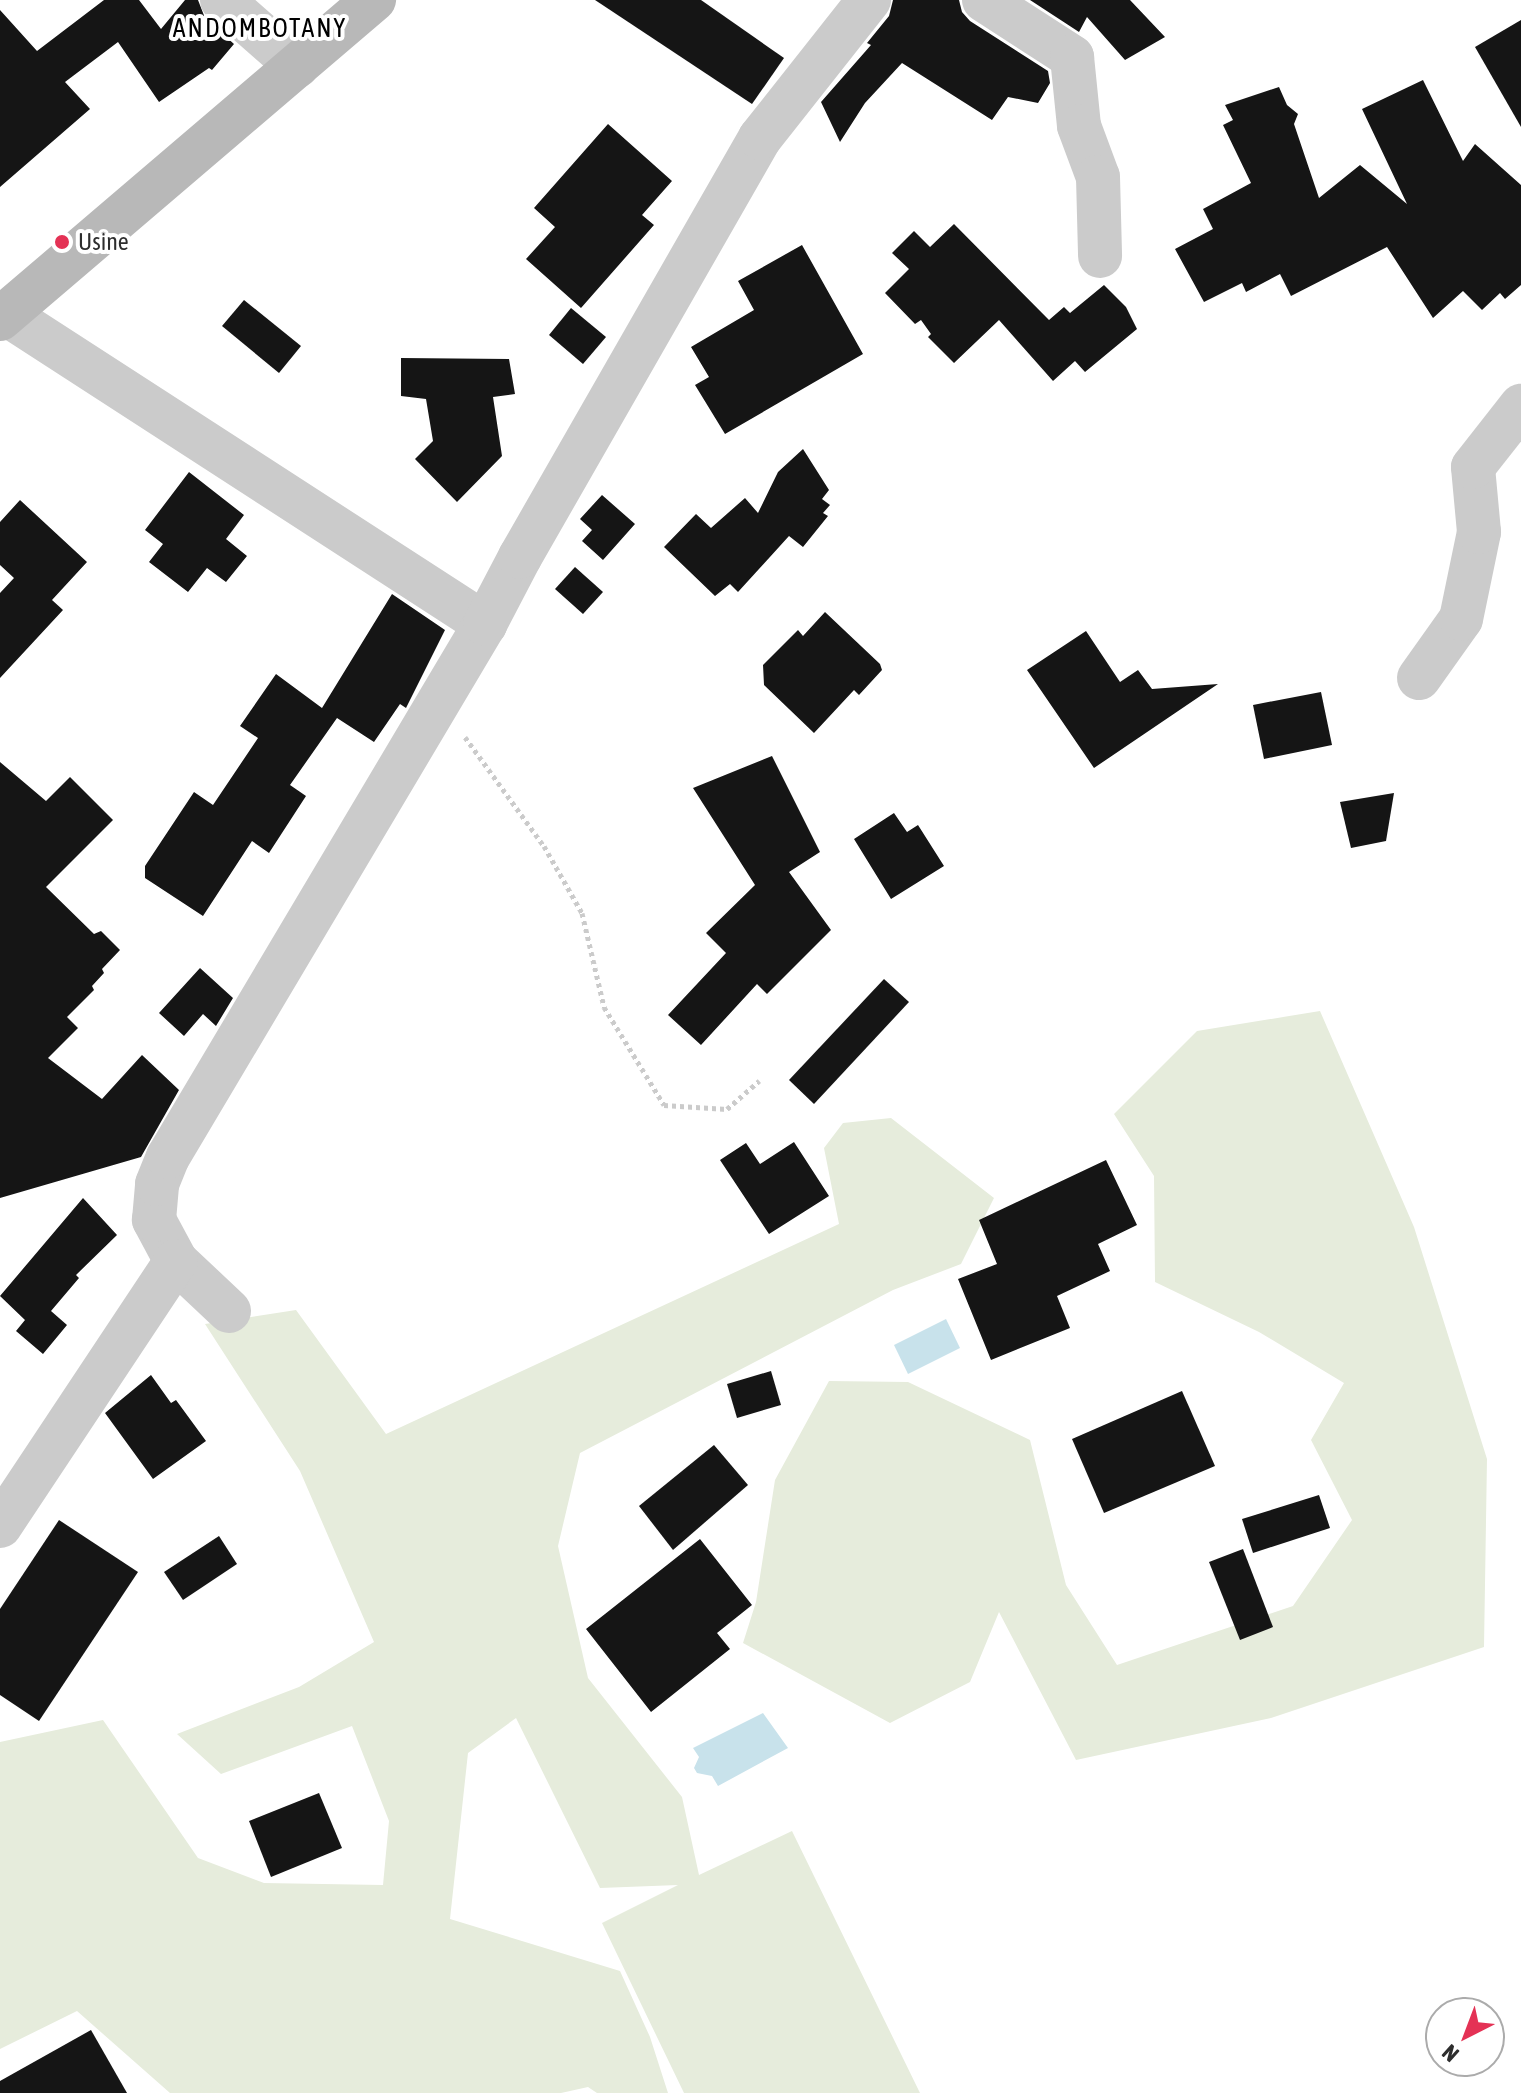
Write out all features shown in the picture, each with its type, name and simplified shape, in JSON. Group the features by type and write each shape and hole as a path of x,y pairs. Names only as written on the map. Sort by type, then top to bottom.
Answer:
{"main road":[{"path":"3,316 374,0"}],"street":[{"path":"222,0 297,66"},
{"path":"229,1311 176,1261 154,1220 157,1184 168,1157 485,624 520,557 760,138 869,0"},
{"path":"984,0 1072,57 1079,126 1098,177 1100,256"},
{"path":"3,316 485,624"},
{"path":"1419,678 1461,619 1479,532 1473,467 1521,406"},
{"path":"0,1526 176,1261"}],"path":[{"path":"438,701 544,846 582,913 604,1007 664,1105 727,1109 759,1081"}],"green space":[{"path":"1320,1011 1414,1227 1487,1459 1484,1647 1271,1718 1076,1760 999,1612 970,1682 890,1723 743,1643 756,1602 775,1480 829,1381 908,1382 1030,1440 1066,1585 1117,1665 1293,1606 1352,1520 1311,1440 1344,1383 1259,1332 1155,1282 1154,1176 1114,1114 1197,1031"},
{"path":"891,1118 994,1198 961,1264 893,1290 580,1453 558,1546 588,1678 682,1797 699,1875 792,1831 920,2093 684,2093 602,1923 678,1885 600,1888 516,1718 468,1753 450,1919 620,1971 650,2037 668,2093 597,2093 588,2087 561,2093 170,2093 77,2011 0,2049 0,1742 103,1720 198,1858 264,1883 383,1885 389,1821 352,1726 221,1774 177,1734 299,1687 374,1642 300,1471 205,1324 296,1310 386,1434 839,1224 824,1148 843,1123"}],"water":[{"path":"946,1319 960,1348 908,1374 894,1345"},
{"path":"763,1713 788,1748 718,1786 712,1776 697,1773 694,1768 699,1757 693,1748"}],"building":[{"path":"104,0 139,0 161,29 185,0 198,0 205,18 234,44 212,70 209,68 159,102 118,42 65,82 90,109 0,187 0,10 37,51"},
{"path":"595,0 701,0 784,58 752,104"},
{"path":"893,0 959,0 962,12 970,21 1048,71 1050,83 1038,103 1008,97 992,120 902,63 865,103 840,142 821,102 871,45 867,43 889,16"},
{"path":"1030,0 1130,0 1165,37 1125,60 1087,17 1079,32"},
{"path":"1521,20 1521,127 1475,47"},
{"path":"1423,80 1463,161 1475,144 1521,185 1521,285 1505,299 1500,293 1482,310 1463,291 1433,318 1387,247 1291,296 1280,274 1246,292 1242,283 1204,302 1175,249 1213,229 1203,209 1251,183 1223,125 1233,120 1225,105 1279,87 1287,105 1298,114 1294,124 1319,198 1360,165 1407,204 1362,109"},
{"path":"608,124 672,181 642,215 654,225 581,308 526,259 555,227 534,208"},
{"path":"954,224 1049,320 1064,307 1070,313 1104,285 1126,307 1137,329 1085,372 1075,361 1053,381 999,320 954,363 928,337 931,334 921,320 915,324 885,293 909,269 892,253 914,231 930,247"},
{"path":"802,245 863,354 725,434 695,385 709,377 691,347 754,310 738,281"},
{"path":"244,300 301,346 279,373 222,326"},
{"path":"571,308 606,337 583,364 549,335"},
{"path":"401,358 509,359 515,394 493,397 502,456 457,502 415,459 433,441 426,399 401,396"},
{"path":"803,449 829,490 822,499 830,505 823,513 828,516 803,547 789,536 738,592 730,584 715,596 664,547 696,514 711,528 745,498 758,513 778,472"},
{"path":"189,472 244,515 226,539 247,556 226,582 207,568 188,592 149,562 163,544 145,530"},
{"path":"602,495 635,524 603,560 582,541 592,530 580,519"},
{"path":"20,500 87,562 52,600 63,610 0,678 0,593 14,578 0,565 0,522"},
{"path":"575,567 603,592 583,614 555,589"},
{"path":"392,594 445,630 406,708 400,704 374,742 337,718 290,785 306,796 269,853 252,841 203,916 145,878 145,866 194,792 213,805 258,738 240,726 276,674 322,708"},
{"path":"825,612 880,664 882,670 859,695 854,690 814,733 764,685 763,665 798,630 803,636"},
{"path":"1086,631 1120,682 1138,670 1152,689 1218,684 1094,768 1027,670"},
{"path":"1321,692 1332,745 1264,759 1253,705"},
{"path":"772,756 820,852 789,872 831,930 767,994 757,984 701,1045 668,1015 726,953 706,933 755,885 693,788"},
{"path":"0,762 46,801 70,777 113,820 46,887 94,934 101,931 120,950 102,969 104,973 92,986 94,990 67,1017 78,1028 48,1058 102,1099 142,1055 179,1090 141,1157 0,1198"},
{"path":"1394,793 1386,841 1351,848 1340,802"},
{"path":"894,813 907,832 918,825 944,866 891,899 854,839"},
{"path":"200,968 233,998 216,1026 203,1014 184,1036 159,1013"},
{"path":"884,979 909,1002 814,1104 789,1080"},
{"path":"794,1142 829,1196 769,1234 720,1160 746,1143 760,1164"},
{"path":"1106,1160 1137,1225 1098,1244 1110,1271 1057,1296 1070,1328 991,1360 958,1279 997,1264 979,1220"},
{"path":"83,1198 117,1235 76,1275 79,1278 51,1311 67,1325 43,1354 16,1331 25,1320 0,1296"},
{"path":"771,1371 781,1405 737,1418 727,1384"},
{"path":"151,1375 171,1403 176,1400 206,1441 153,1479 105,1413"},
{"path":"1182,1391 1215,1466 1104,1513 1072,1439"},
{"path":"714,1445 748,1485 673,1550 639,1506"},
{"path":"1319,1495 1330,1528 1253,1553 1242,1519"},
{"path":"59,1520 138,1572 39,1721 0,1695 0,1609"},
{"path":"219,1536 237,1564 183,1600 164,1572"},
{"path":"700,1539 752,1605 717,1633 730,1649 651,1712 586,1629"},
{"path":"1243,1549 1273,1627 1240,1640 1209,1562"},
{"path":"319,1793 342,1848 271,1877 249,1821"},
{"path":"91,2030 127,2093 0,2093 0,2081"}],"place":[{"name":"Usine","path":"62,242"}],"district":[{"name":"ANDOMBOTANY","path":"260,29"}]}
